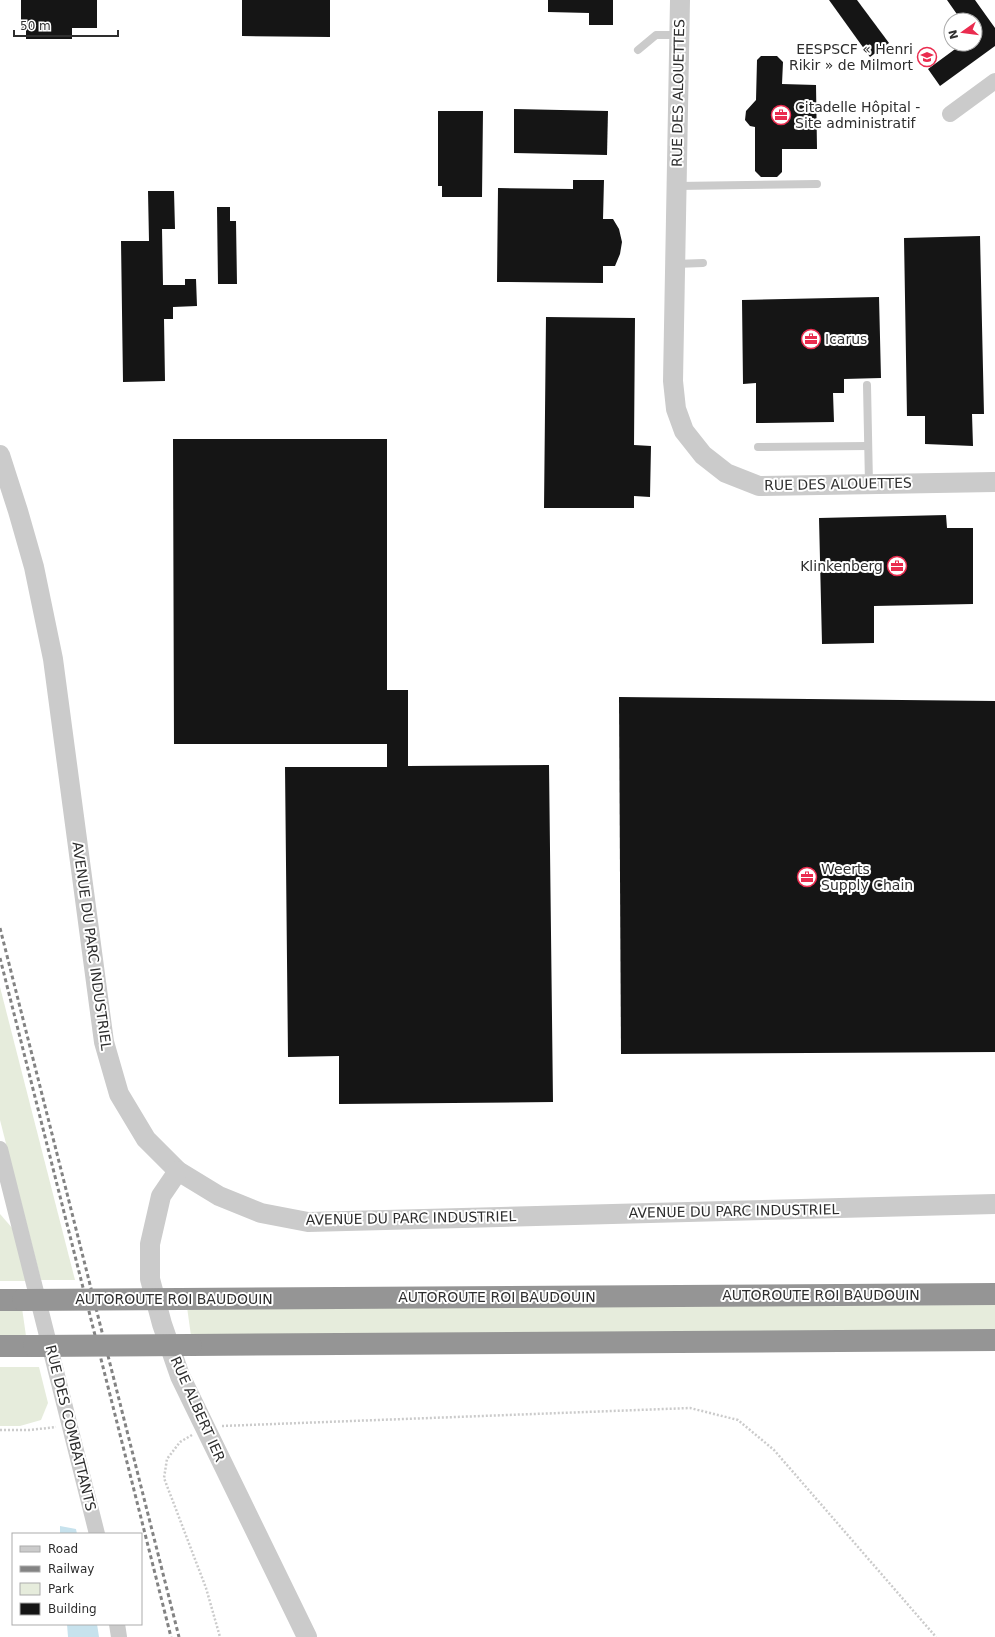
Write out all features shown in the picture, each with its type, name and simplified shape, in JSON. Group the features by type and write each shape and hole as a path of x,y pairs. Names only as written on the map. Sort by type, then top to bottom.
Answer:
{"highway":[{"name":"AUTOROUTE ROI BAUDOUIN","path":"0,1300 995,1294"},
{"path":"0,1346 995,1340"}],"street":[{"name":"RUE DES ALOUETTES","path":"680,0 673,380 676,409 684,432 703,455 726,473 759,486 995,482"},
{"path":"950,114 995,81"},
{"name":"AVENUE DU PARC INDUSTRIEL","path":"0,455 18,510 34,567 53,658 104,1042 119,1094 146,1139 178,1171 219,1196 261,1213 308,1222 995,1204"},
{"name":"RUE DES COMBATTANTS","path":"0,1148 97,1533"},
{"name":"RUE ALBERT IER","path":"178,1171 161,1196 150,1244 150,1279 162,1324 180,1376 306,1637"},
{"path":"117,1625 119,1637"}],"lane":[{"path":"638,50 656,35 679,35"},
{"name":"RUE DES ALOUETTES","path":"676,186 817,184"},
{"path":"675,264 703,263"},
{"path":"867,385 869,484"},
{"path":"758,447 868,446"}],"path":[{"path":"220,1637 206,1588 164,1478 167,1459 180,1442 204,1427 690,1408 738,1420 774,1450 936,1637"},
{"path":"0,1430 30,1430 70,1424"}],"green space":[{"path":"0,987 75,1280 41,1280 0,1120"},
{"path":"0,1214 13,1229 27,1281 0,1281"},
{"path":"995,1305 995,1331 191,1336 187,1307"},
{"path":"0,1308 22,1308 26,1336 0,1336"},
{"path":"0,1367 39,1367 48,1403 41,1420 20,1426 0,1426"}],"water":[{"path":"60,1526 76,1529 77,1533 60,1533"},
{"path":"67,1625 97,1625 99,1637 68,1637"}],"building":[{"path":"21,0 97,0 97,28 72,28 72,39 26,39 26,28 21,28"},
{"path":"242,0 330,0 330,37 242,36"},
{"path":"548,0 613,0 613,25 589,25 589,13 548,12"},
{"path":"829,0 857,0 889,43 870,57"},
{"path":"947,0 975,0 995,28 995,46 940,86 928,69 951,52 983,52 983,12 955,12"},
{"name":"Citadelle Hôpital - Site administratif","path":"761,56 777,56 783,62 782,84 816,85 817,149 782,149 782,172 777,177 761,177 755,171 755,127 750,126 745,120 746,111 756,100 757,60"},
{"path":"514,109 608,111 607,155 514,153"},
{"path":"438,111 483,111 482,197 442,197 442,186 438,186"},
{"path":"573,180 604,180 603,219 613,219 619,229 622,242 620,254 615,266 603,266 603,283 497,282 498,188 573,189"},
{"path":"148,191 174,191 175,229 162,229 163,285 185,285 185,279 196,279 197,306 173,307 173,319 164,319 165,381 123,382 121,241 149,241"},
{"path":"217,207 230,207 230,221 236,221 237,284 218,284"},
{"path":"980,236 984,414 972,414 973,446 925,444 925,416 907,416 904,238"},
{"name":"Icarus","path":"879,297 881,378 844,379 844,393 833,393 834,422 756,423 756,383 743,384 742,300"},
{"path":"546,317 635,318 634,445 651,446 650,497 634,496 634,508 544,508"},
{"path":"173,439 387,439 387,690 408,690 408,766 549,765 553,1102 339,1104 339,1056 288,1057 285,767 387,767 387,744 174,744"},
{"name":"Klinkenberg","path":"946,515 947,528 973,528 973,604 874,606 874,643 822,644 819,518"},
{"name":"Weerts Supply Chain","path":"619,697 995,701 995,1052 621,1054"}],"railway":[{"path":"0,928 179,1637"},
{"path":"0,958 171,1637"}],"place":[{"name":"EESPSCF « Henri Rikir » de Milmort","path":"927,57"},
{"name":"Citadelle Hôpital - Site administratif","path":"781,115"},
{"name":"Icarus","path":"811,339"},
{"name":"Klinkenberg","path":"897,566"},
{"name":"Weerts Supply Chain","path":"807,877"}]}
